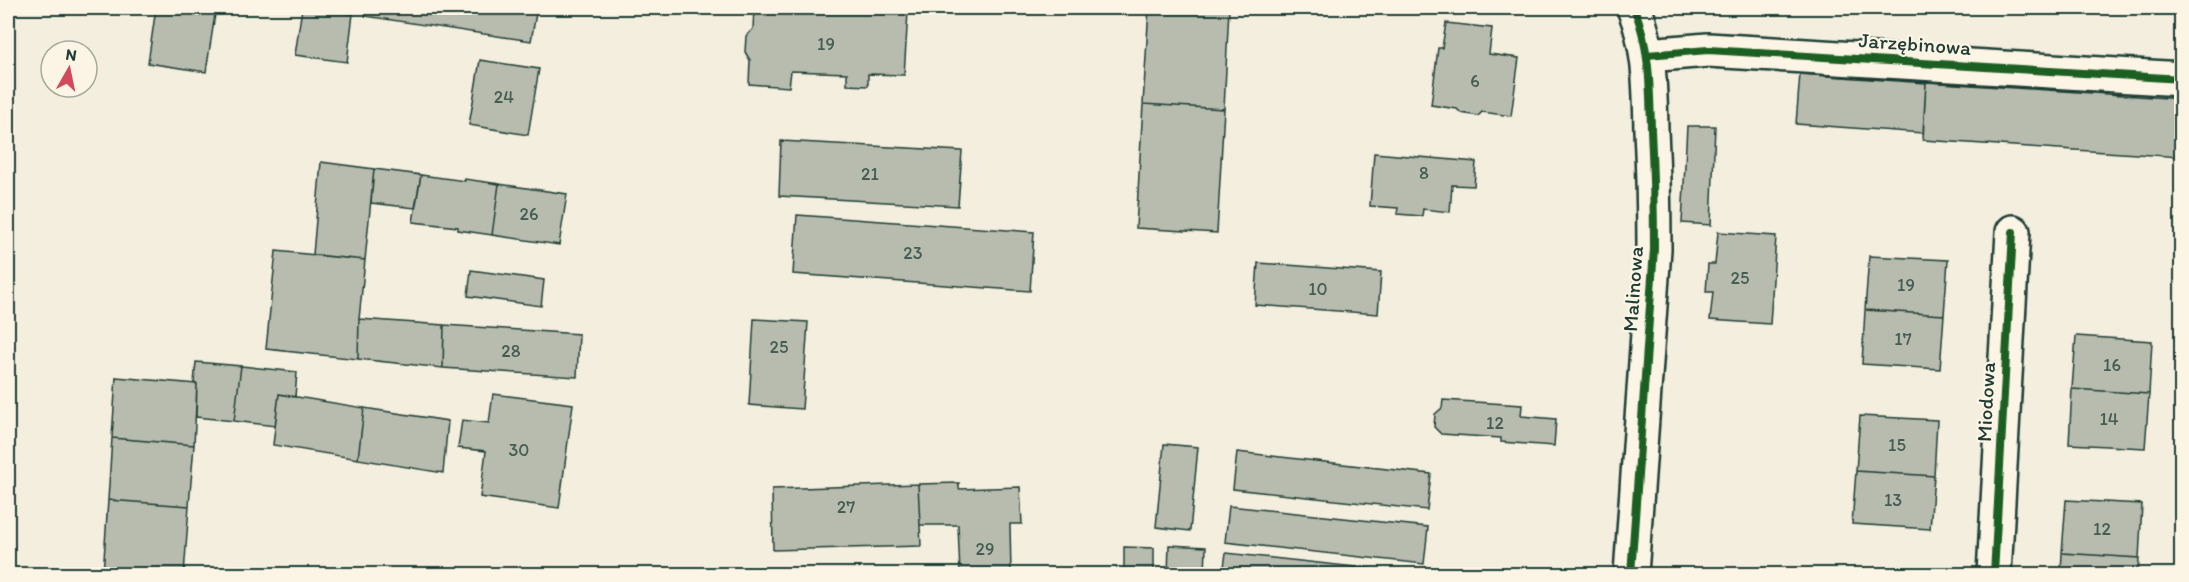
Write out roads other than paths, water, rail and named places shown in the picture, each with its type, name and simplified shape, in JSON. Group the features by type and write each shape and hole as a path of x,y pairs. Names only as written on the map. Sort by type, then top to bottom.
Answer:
{"street":[{"name":"Malinowa","path":"1631,574 1654,249 1654,196 1647,55 1641,24 1635,8"},
{"name":"Jarzębinowa","path":"1647,55 1708,50 2181,79"},
{"name":"Miodowa","path":"1994,574 2013,232"}]}
